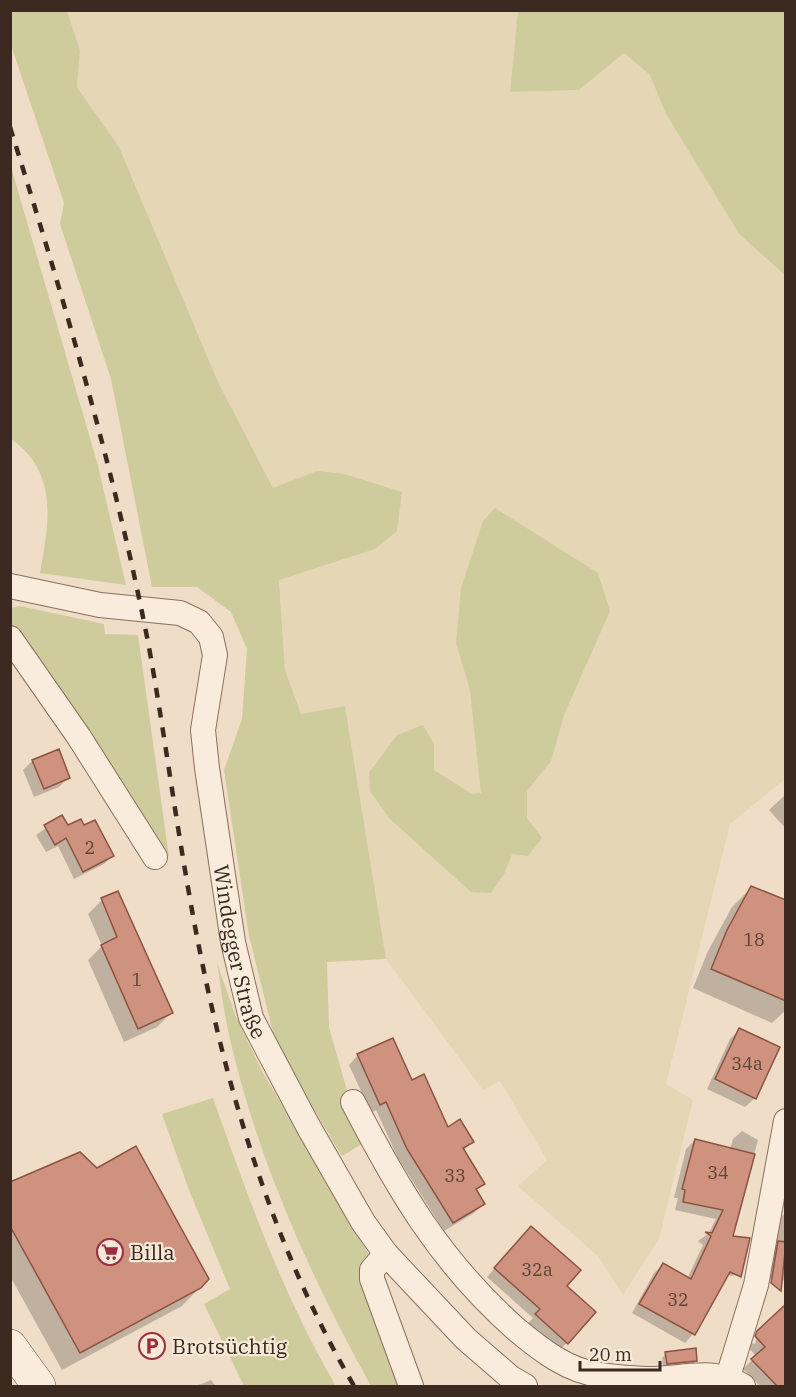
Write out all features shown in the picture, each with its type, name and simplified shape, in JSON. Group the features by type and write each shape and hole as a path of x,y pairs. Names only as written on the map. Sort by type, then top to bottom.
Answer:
{"street":[{"name":"Windegger Straße","path":"10,586 100,605 180,613 199,622 211,638 215,655 203,730 233,942 251,1018 319,1146 361,1219 386,1254 466,1339 511,1378 525,1386"},
{"path":"10,638 79,737 155,857"},
{"path":"353,1102 410,1203 462,1276 492,1307 556,1360 587,1374 617,1377 735,1382 756,1285 786,1121"},
{"path":"386,1254 372,1270 372,1279 411,1386"},
{"path":"10,1346 39,1386"}],"shaded area":[{"path":"10,11 67,11 80,50 77,87 119,147 218,382 273,488 317,471 344,474 402,492 397,531 375,549 279,580 285,670 301,714 345,706 386,959 327,962 329,1027 362,1144 342,1156 277,1048 249,936 224,770 242,719 247,649 231,612 197,587 152,587 111,379 60,224 64,203 11,45"},
{"path":"67,11 518,11 510,92 579,90 624,53 650,75 665,112 739,234 785,275 785,779 730,824 666,1084 693,1100 659,1239 623,1295 598,1256 518,1186 547,1160 500,1081 483,1090 386,959 345,707 301,714 285,670 279,579 317,472 273,488 218,382 119,147 77,87 80,50"},
{"path":"518,11 785,11 785,275 739,234 665,112 650,75 624,53 579,90 510,92"},
{"path":"11,167 97,462 126,585 40,573 47,517 44,483 37,467 26,452 11,439"},
{"path":"495,508 598,573 610,611 564,715 551,761 527,791 527,818 542,838 528,856 512,854 504,874 491,893 471,892 390,819 370,791 369,773 397,735 423,725 434,744 434,770 472,794 481,793 470,690 456,643 461,588 483,521"},
{"path":"20,606 104,624 105,634 138,635 169,857 132,798 11,626 10,608"},
{"path":"217,963 236,1017 262,1071 371,1258 404,1386 371,1386 307,1261 255,1130 228,1030"},
{"path":"213,1098 253,1209 283,1281 299,1317 336,1386 244,1386 204,1304 230,1289 189,1190 162,1114"}],"building":[{"path":"59,749 70,778 44,789 32,760"},
{"path":"62,815 68,825 81,819 84,825 95,820 114,856 83,872 66,838 55,845 44,825"},
{"path":"751,886 786,900 786,1001 711,969 727,930"},
{"path":"118,891 173,1013 138,1029 101,945 117,937 101,898"},
{"path":"739,1028 780,1047 756,1099 715,1079"},
{"path":"393,1038 412,1080 424,1074 448,1127 460,1119 474,1142 463,1148 485,1184 476,1189 485,1204 453,1223 407,1149 386,1102 380,1105 357,1054"},
{"path":"695,1139 755,1154 733,1236 750,1238 741,1277 730,1272 695,1335 639,1304 663,1263 691,1279 711,1236 705,1232 712,1233 723,1210 683,1202 685,1190 682,1189"},
{"name":"Billa","path":"136,1146 209,1279 201,1288 80,1353 10,1226 10,1182 80,1152 97,1168"},
{"path":"531,1226 581,1270 567,1286 596,1312 568,1344 535,1314 540,1309 494,1268"},
{"path":"778,1241 786,1242 781,1291 771,1283"},
{"path":"786,1304 786,1386 777,1386 751,1359 765,1347 755,1336 757,1331"},
{"path":"696,1348 697,1361 667,1364 665,1352"}],"railway":[{"path":"10,127 68,319 120,512 148,642 197,937 227,1071 268,1201 293,1264 354,1386"}],"place":[{"name":"Billa","path":"110,1252"},
{"name":"Brotsüchtig","path":"152,1346"}]}
